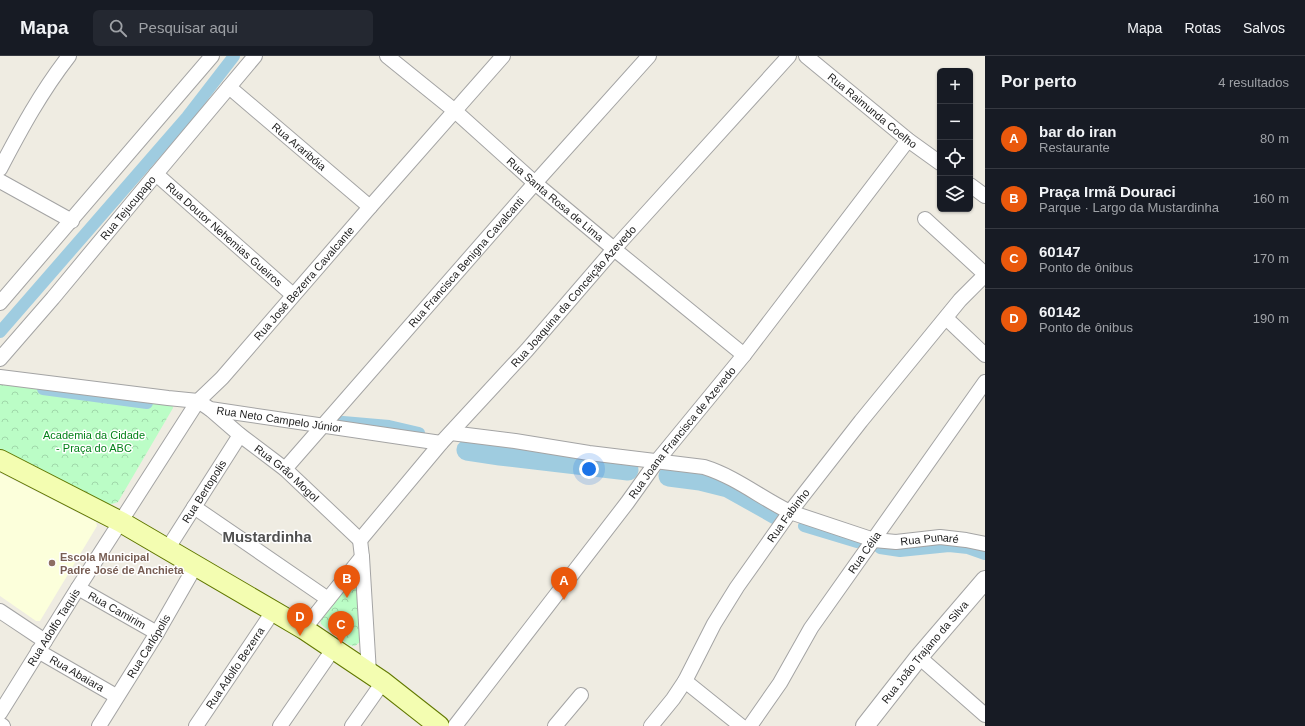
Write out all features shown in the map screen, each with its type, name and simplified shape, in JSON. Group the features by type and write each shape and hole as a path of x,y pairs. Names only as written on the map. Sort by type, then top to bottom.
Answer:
{"main road":[{"path":"0,460 121,522 304,628 376,678 439,726"}],"street":[{"path":"0,169 36,102 69,56"},
{"path":"0,303 72,221 117,166 212,56"},
{"name":"Rua Tejucupapo","path":"0,359 53,298 255,56"},
{"name":"Rua Santa Rosa de Lima","path":"387,56 455,111 535,183 744,355"},
{"name":"Rua José Bezerra Cavalcante","path":"121,522 198,401 222,378 370,207 504,56"},
{"name":"Rua Francisca Benigna Cavalcanti","path":"285,469 535,183 649,56"},
{"name":"Rua Joaquina da Conceição Azevedo","path":"360,540 446,438 528,350 614,249 789,56"},
{"name":"Rua Raimunda Coelho","path":"806,56 908,140 937,161"},
{"name":"Rua Araribóia","path":"229,87 370,207"},
{"name":"Rua Joana Francisca de Azevedo","path":"455,726 627,503 657,461 744,355 908,140"},
{"name":"Rua Doutor Nehemias Gueiros","path":"156,174 293,295"},
{"path":"0,180 72,221"},
{"path":"973,187 985,196"},
{"path":"925,219 985,275"},
{"name":"Rua Fabinho","path":"651,726 673,699 685,681 714,624 736,587 790,512 861,421 960,300 985,275"},
{"path":"946,318 985,355"},
{"name":"Rua Neto Campelo Júnior","path":"0,377 198,401 210,409 323,425 704,467 720,472 736,480 777,506 790,512 874,540"},
{"name":"Rua Célia","path":"750,726 780,683 811,628 985,382"},
{"name":"Rua Grão Mogol","path":"210,409 240,435 285,469 360,540"},
{"name":"Rua Bertopolis","path":"168,548 240,435"},
{"path":"194,507 328,599"},
{"name":"Rua Adolfo Taquis","path":"0,713 121,522"},
{"name":"Rua Punaré","path":"874,540 896,542 940,538 966,540 985,544"},
{"path":"352,726 376,678 360,540"},
{"path":"304,628 362,557"},
{"name":"Rua Carlópolis","path":"99,726 116,696 157,633 196,565"},
{"name":"Rua João Trajano da Silva","path":"865,726 919,657 985,580"},
{"name":"Rua Camirim","path":"78,588 157,633"},
{"name":"Rua Adolfo Bezerra","path":"196,726 274,610"},
{"name":"Rua Abaiara","path":"0,611 42,646 116,696"},
{"path":"280,726 334,648"},
{"path":"919,657 985,714"},
{"path":"685,681 741,726"},
{"path":"555,726 581,694"}],"shaded area":[{"path":"0,473 96,522 97,526 40,621 36,621 0,596"}],"green space":[{"name":"Academia da Cidade - Praça do ABC","path":"0,380 172,404 173,408 118,502 106,504 0,449"},
{"path":"352,577 357,579 361,641 355,646 349,645 324,627 321,624 320,619"}],"waterway":[{"path":"0,332 187,117 234,56"},
{"path":"43,389 147,403"},
{"path":"343,422 389,426 419,433"},
{"path":"467,450 628,470"},
{"path":"669,476 700,480 728,487 776,514"},
{"path":"804,526 857,542"},
{"path":"880,548 900,551 949,546 968,548 985,554"}],"place":[{"name":"Escola Municipal Padre José de Anchieta","path":"52,563"},
{"name":"Praça Irmã Douraci","path":"347,598"},
{"name":"bar do iran","path":"564,600"},
{"name":"60142","path":"300,636"},
{"name":"60147","path":"341,644"}],"district":[{"name":"Mustardinha","path":"267,537"}]}
